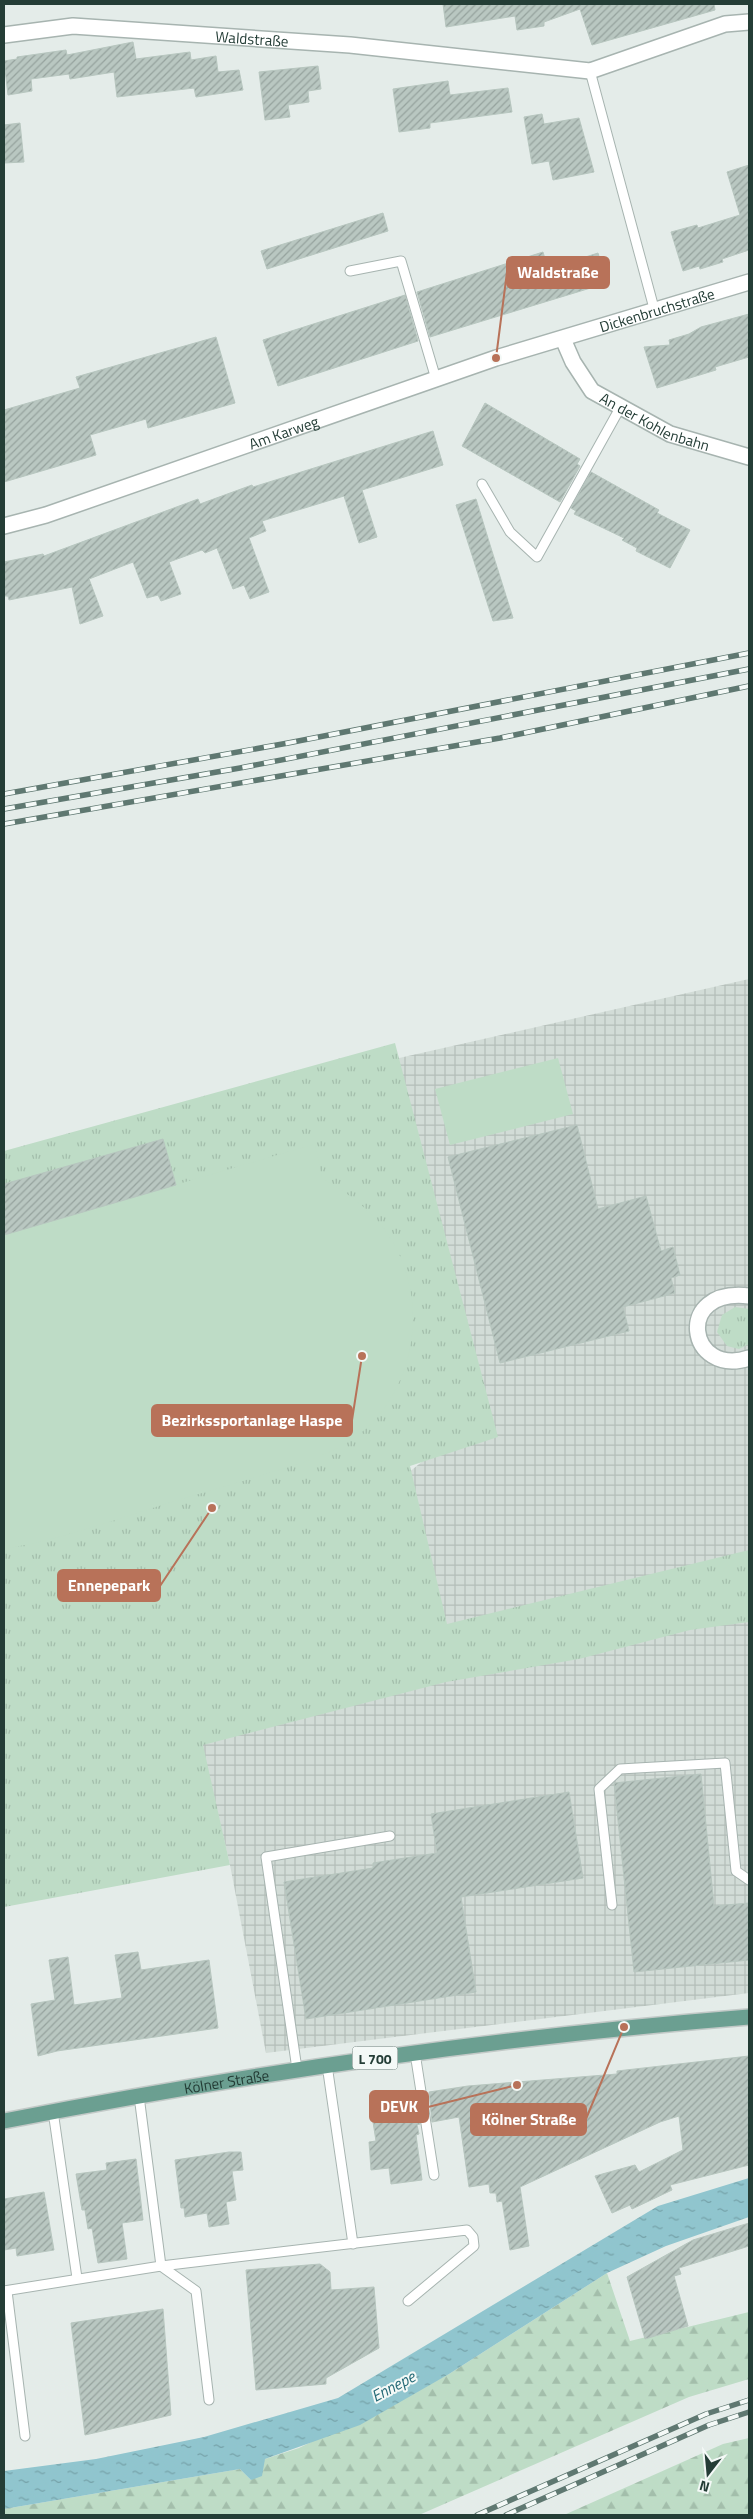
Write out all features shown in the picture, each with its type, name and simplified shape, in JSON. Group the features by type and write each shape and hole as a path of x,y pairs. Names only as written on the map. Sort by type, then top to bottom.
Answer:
{"main road":[{"name":"Kölner Straße","path":"4,2120 297,2069 624,2027 749,2017"}],"street":[{"name":"Waldstraße","path":"4,36 72,26 350,45 590,71 725,24 749,22"},
{"name":"Dickenbruchstraße","path":"563,339 749,282"},
{"name":"Am Karweg","path":"4,526 46,515 436,379 563,339"},
{"name":"An der Kohlenbahn","path":"563,339 573,362 592,391 670,434 749,457"},
{"path":"749,1296 722,1296 711,1302 697,1324 697,1334 702,1345 711,1354 722,1361 736,1363 749,1358"}],"lane":[{"path":"590,71 654,312"},
{"path":"350,271 402,261 436,379"},
{"path":"482,484 510,532 537,557 620,408"},
{"path":"612,1905 599,1789 620,1769 725,1763 736,1871 749,1880"},
{"path":"297,2069 266,1856 390,1836"},
{"path":"415,2053 434,2175"},
{"path":"328,2065 354,2244"},
{"path":"139,2096 161,2266 196,2291 209,2400"},
{"path":"53,2111 77,2278"},
{"path":"25,2436 5,2291 161,2266 467,2230 473,2237 474,2246 408,2301"}],"shaded area":[{"path":"749,979 749,1993 266,2053 230,1865 195,1716 391,1487 485,1410 377,1063"}],"green space":[{"path":"395,1043 498,1437 410,1466 447,1624 749,1550 749,1622 690,1630 579,1659 446,1682 203,1745 230,1865 4,1907 4,1151"},
{"path":"558,1058 573,1114 450,1145 435,1089"},
{"path":"315,1144 322,1178 340,1189 371,1213 393,1242 408,1278 413,1310 410,1350 401,1378 390,1399 377,1417 363,1431 347,1442 330,1452 311,1459 68,1534 4,1549 4,1235"},
{"path":"735,1307 749,1309 749,1344 739,1349 727,1346 717,1332 722,1315"},
{"path":"607,2273 630,2341 749,2312 749,2379 689,2397 419,2515 4,2515 4,2509 240,2469 251,2480 265,2459 299,2448 449,2374"},
{"path":"749,2438 749,2515 564,2515 723,2444"}],"water":[{"name":"Ennepe","path":"749,2178 749,2217 666,2246 607,2273 449,2374 360,2425 265,2459 262,2476 251,2480 240,2469 4,2509 4,2471 96,2459 204,2437 338,2398 658,2206"}],"building":[{"path":"443,4 714,4 715,10 592,45 580,9 544,22 544,26 517,30 515,16 446,27"},
{"path":"133,42 136,59 190,52 191,60 216,56 218,72 239,70 243,90 196,97 194,88 117,97 114,72 70,79 69,74 31,79 32,91 8,95 4,61 17,59 17,57 66,50 67,55"},
{"path":"318,66 321,89 308,91 309,102 288,105 290,117 265,120 259,72"},
{"path":"448,81 450,95 508,88 512,112 430,123 430,128 399,132 393,89"},
{"path":"542,114 544,124 579,118 594,172 553,180 549,161 532,164 524,117"},
{"path":"20,123 24,162 4,163 4,125"},
{"path":"749,165 749,250 722,259 723,262 700,269 699,266 683,271 671,232 697,225 698,228 740,215 727,172"},
{"path":"383,213 388,231 267,269 261,251"},
{"path":"543,252 548,269 598,253 607,283 430,337 417,292"},
{"path":"405,295 418,341 278,386 263,340"},
{"path":"749,314 749,357 715,367 716,370 657,388 644,347 670,345 669,340 689,334 701,327"},
{"path":"216,337 235,403 148,428 146,419 90,435 96,455 4,482 4,410 80,388 76,377"},
{"path":"485,403 580,459 577,464 580,466 560,502 462,446"},
{"path":"433,431 443,465 362,490 377,537 359,543 344,496 262,521 266,531 249,538 269,592 250,599 244,585 233,589 217,548 205,553 202,550 169,562 181,594 161,601 158,595 147,598 133,562 89,579 103,616 80,624 72,587 9,600 8,596 4,596 4,562 43,554 44,556 198,499 200,504 252,485 253,487"},
{"path":"591,472 659,510 657,513 690,530 670,568 636,551 637,548 622,540 624,538 574,514 576,511 571,508"},
{"path":"476,499 513,618 493,621 456,505"},
{"path":"577,1125 598,1209 646,1196 661,1251 673,1247 680,1275 671,1278 675,1293 623,1307 629,1331 500,1363 448,1157"},
{"path":"163,1139 176,1185 4,1235 4,1184"},
{"path":"701,1774 714,1906 749,1903 749,1960 634,1972 614,1783"},
{"path":"569,1792 583,1878 461,1897 476,1992 306,2019 284,1882 373,1868 373,1863 437,1853 431,1814"},
{"path":"138,1952 141,1970 209,1960 218,2028 57,2051 38,2056 31,2004 55,2000 49,1960 68,1957 74,2005 122,1998 115,1955"},
{"path":"749,2056 749,2165 670,2185 672,2190 632,2209 630,2205 612,2213 595,2176 635,2165 639,2172 683,2150 679,2116 660,2122 520,2187 529,2246 510,2250 502,2201 497,2202 496,2193 490,2193 489,2184 469,2187 459,2117 432,2122 429,2092 468,2086 617,2074 617,2071"},
{"path":"415,2095 420,2124 417,2125 419,2134 416,2135 422,2180 391,2184 389,2168 371,2170 369,2142 376,2141 370,2103"},
{"path":"241,2152 243,2170 232,2171 236,2200 226,2202 229,2224 209,2227 207,2213 185,2217 184,2208 181,2208 175,2160"},
{"path":"136,2159 143,2220 122,2223 127,2259 98,2263 92,2228 88,2229 85,2210 82,2210 76,2174 107,2170 106,2163"},
{"path":"44,2192 54,2250 17,2256 16,2248 4,2250 4,2199"},
{"path":"749,2223 749,2246 679,2268 681,2274 674,2276 688,2326 645,2339 627,2277 693,2240"},
{"path":"320,2264 330,2272 331,2290 374,2287 379,2348 326,2378 326,2384 256,2390 246,2270"},
{"path":"163,2309 171,2415 85,2435 71,2323"}],"railway":[{"path":"4,794 288,743 749,653"},
{"path":"4,809 240,768 749,669"},
{"path":"4,824 500,738 749,686"},
{"path":"477,2515 706,2414 749,2400"},
{"path":"506,2515 709,2425 749,2412"}],"place":[{"name":"Waldstraße","path":"496,358"},
{"name":"Bezirkssportanlage Haspe","path":"362,1356"},
{"name":"Ennepepark","path":"212,1508"},
{"name":"Kölner Straße","path":"624,2027"},
{"name":"DEVK","path":"517,2085"}]}
